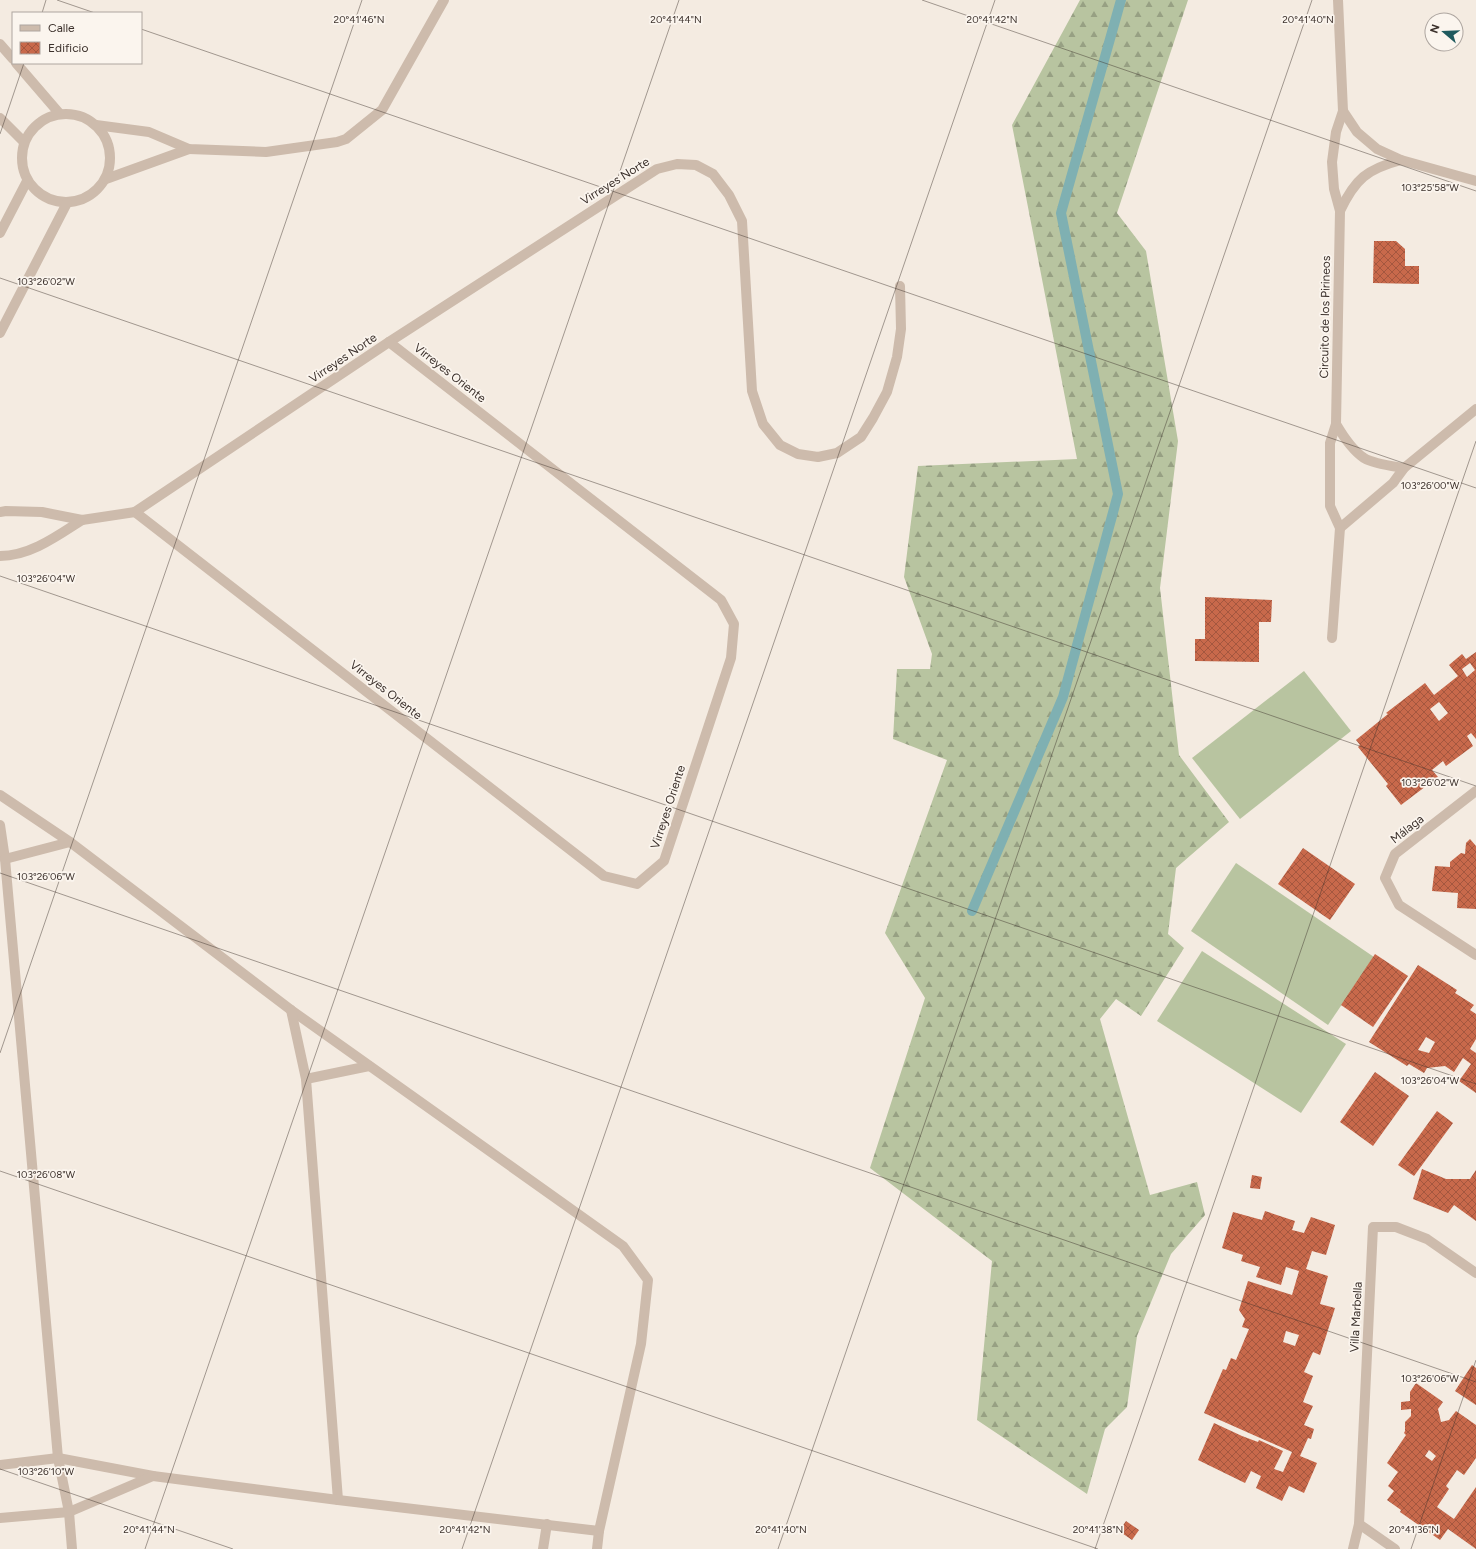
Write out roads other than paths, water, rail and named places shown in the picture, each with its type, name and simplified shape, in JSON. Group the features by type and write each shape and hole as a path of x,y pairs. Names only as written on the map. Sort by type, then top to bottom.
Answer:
{"street":[{"path":"106,179 189,150 266,152 337,142 346,139 382,110 444,0"},
{"name":"Circuito de los Pirineos","path":"1332,638 1340,528 1330,506 1330,443 1336,424 1340,211 1334,189 1332,162 1336,132 1343,111 1338,0"},
{"path":"0,44 12,58"},
{"path":"17,64 59,114"},
{"path":"1343,111 1357,132 1377,149 1401,160 1476,181"},
{"path":"96,125 107,141 110,160 106,179 96,191 82,200 67,203 44,197 27,181 21,162 24,142 38,123 59,114 79,115 96,125 148,132 189,150"},
{"path":"0,118 24,142"},
{"name":"Circuito de los Pirineos","path":"1340,211 1349,192 1363,177 1381,166 1401,160"},
{"name":"Virreyes Norte","path":"0,512 6,510 42,512 82,520 136,512 389,342 657,169 677,164 696,165 713,174 729,195 742,221 752,391 762,424 780,445 798,454 818,457 837,453 861,437 874,418 887,392 897,357 901,329 900,286"},
{"path":"0,233 27,181"},
{"path":"0,333 67,203"},
{"name":"Virreyes Oriente","path":"136,512 604,876 637,884 664,861 731,658 734,624 721,600 389,342"},
{"path":"1340,528 1393,483 1404,468 1476,409"},
{"path":"1336,424 1347,442 1364,458 1383,464 1404,468"},
{"name":"Virreyes Norte","path":"0,556 9,556 48,542 82,520"},
{"name":"Málaga","path":"1476,791 1395,854 1385,878 1399,905 1476,955"},
{"path":"0,795 70,842 291,1010 623,1246 648,1280 641,1344 599,1531 597,1549"},
{"path":"0,825 5,859 58,1458 69,1512 72,1549"},
{"path":"5,859 70,842"},
{"path":"291,1010 306,1079 338,1500"},
{"path":"306,1079 369,1066"},
{"name":"Villa Marbella","path":"1353,1549 1359,1524 1373,1227 1396,1226 1427,1239 1476,1273"},
{"path":"0,1465 58,1458 153,1476 599,1531"},
{"path":"0,1518 69,1512 153,1476"},
{"path":"543,1549 547,1524"},
{"path":"1359,1524 1395,1549"}],"waterway":[{"path":"972,911 1063,697 1118,494 1061,213 1121,0"}]}
